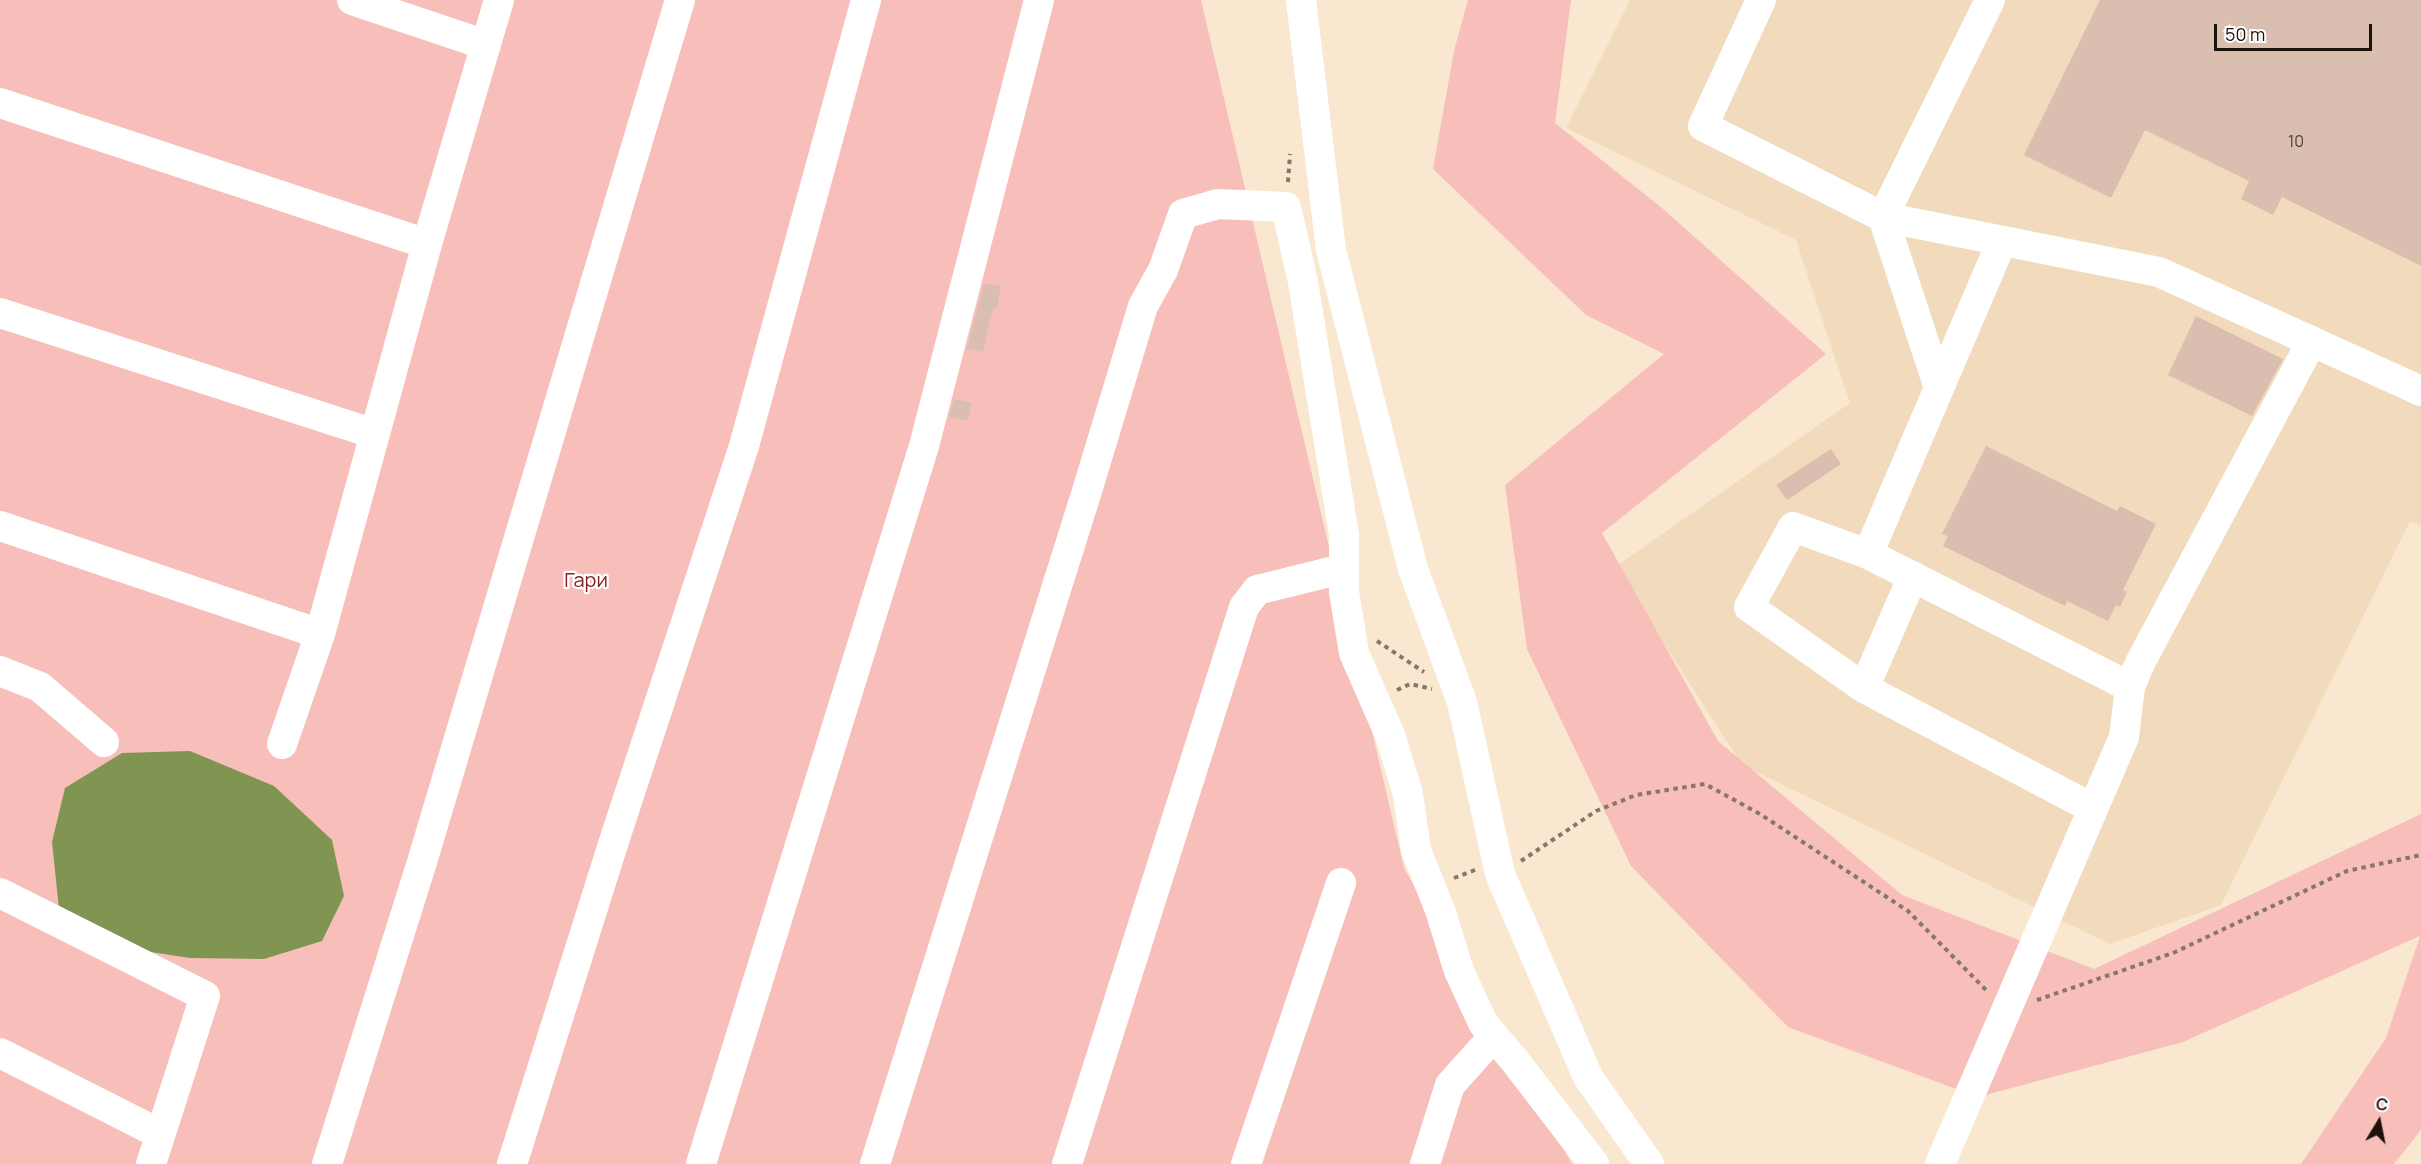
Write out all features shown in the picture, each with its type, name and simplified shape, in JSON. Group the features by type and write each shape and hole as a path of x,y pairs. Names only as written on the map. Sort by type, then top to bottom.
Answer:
{"lane":[{"path":"352,0 486,45"},
{"path":"282,744 320,634 427,244 499,0"},
{"path":"327,1164 426,851 680,0"},
{"path":"512,1164 615,838 744,446 866,0"},
{"path":"701,1164 924,446 1039,0"},
{"path":"1301,0 1331,250 1413,569 1460,695 1499,868 1588,1077 1650,1164"},
{"path":"1761,0 1703,126 1883,217 2159,272 2421,391"},
{"path":"1939,388 1883,217 1990,0"},
{"path":"0,103 427,244"},
{"path":"875,1164 1084,502 1143,306 1163,270 1182,214 1218,204 1286,207 1303,282 1344,535 1344,592 1354,653 1390,735 1408,794 1416,850 1460,970 1483,1023 1594,1164"},
{"path":"1868,554 2002,241"},
{"path":"0,313 375,434"},
{"path":"1940,1164 2008,1011 2124,737 2130,687 2140,663 2312,341"},
{"path":"0,526 320,634"},
{"path":"2092,808 1864,688 1749,607 1793,527 1868,554 2130,687"},
{"path":"1067,1164 1244,607 1257,590 1338,570"},
{"path":"1864,688 1913,576"},
{"path":"0,671 40,687 104,742"},
{"path":"1246,1164 1341,883"},
{"path":"0,893 205,996 151,1164"},
{"path":"1425,1164 1450,1085 1494,1036"},
{"path":"0,1053 160,1134"}],"path":[{"path":"1349,622 1460,695"},
{"path":"1383,718 1388,694 1410,684 1460,695"},
{"path":"1431,886 1499,868 1596,811 1636,795 1705,784 1760,814 1908,911 2008,1011 2173,953 2347,871 2421,855"}],"shaded area":[{"path":"1630,0 2421,0 2421,526 2410,521 2221,905 2110,944 1742,765 1615,567 1850,403 1796,240 1566,128"},
{"path":"190,751 274,786 332,840 344,896 322,941 264,959 190,958 131,949 59,909 52,842 65,788 122,753"}],"green space":[{"name":"Гари","path":"0,0 1201,0 1404,868 1572,1164 0,1164"},
{"path":"1468,0 1571,0 1555,123 1662,208 1826,354 1602,533 1718,741 1902,895 2094,969 2421,814 2421,1130 2394,1164 2301,1164 2386,1038 2420,936 2183,1042 1978,1097 1788,1027 1631,866 1527,649 1505,485 1664,354 1586,315 1433,169 1454,51"}],"building":[{"path":"2100,0 2421,0 2421,266 2282,197 2273,215 2241,199 2249,181 2145,130 2111,198 2024,155"},
{"path":"984,283 1001,286 997,308 993,308 983,352 967,349"},
{"path":"2196,316 2283,359 2252,416 2168,375"},
{"path":"954,399 972,403 968,421 949,417"},
{"path":"1986,446 2117,511 2120,506 2156,524 2123,590 2127,592 2120,607 2116,605 2108,621 2067,601 2065,606 1943,546 1948,536 1942,534"},
{"path":"1831,449 1841,464 1787,500 1776,485"}]}
